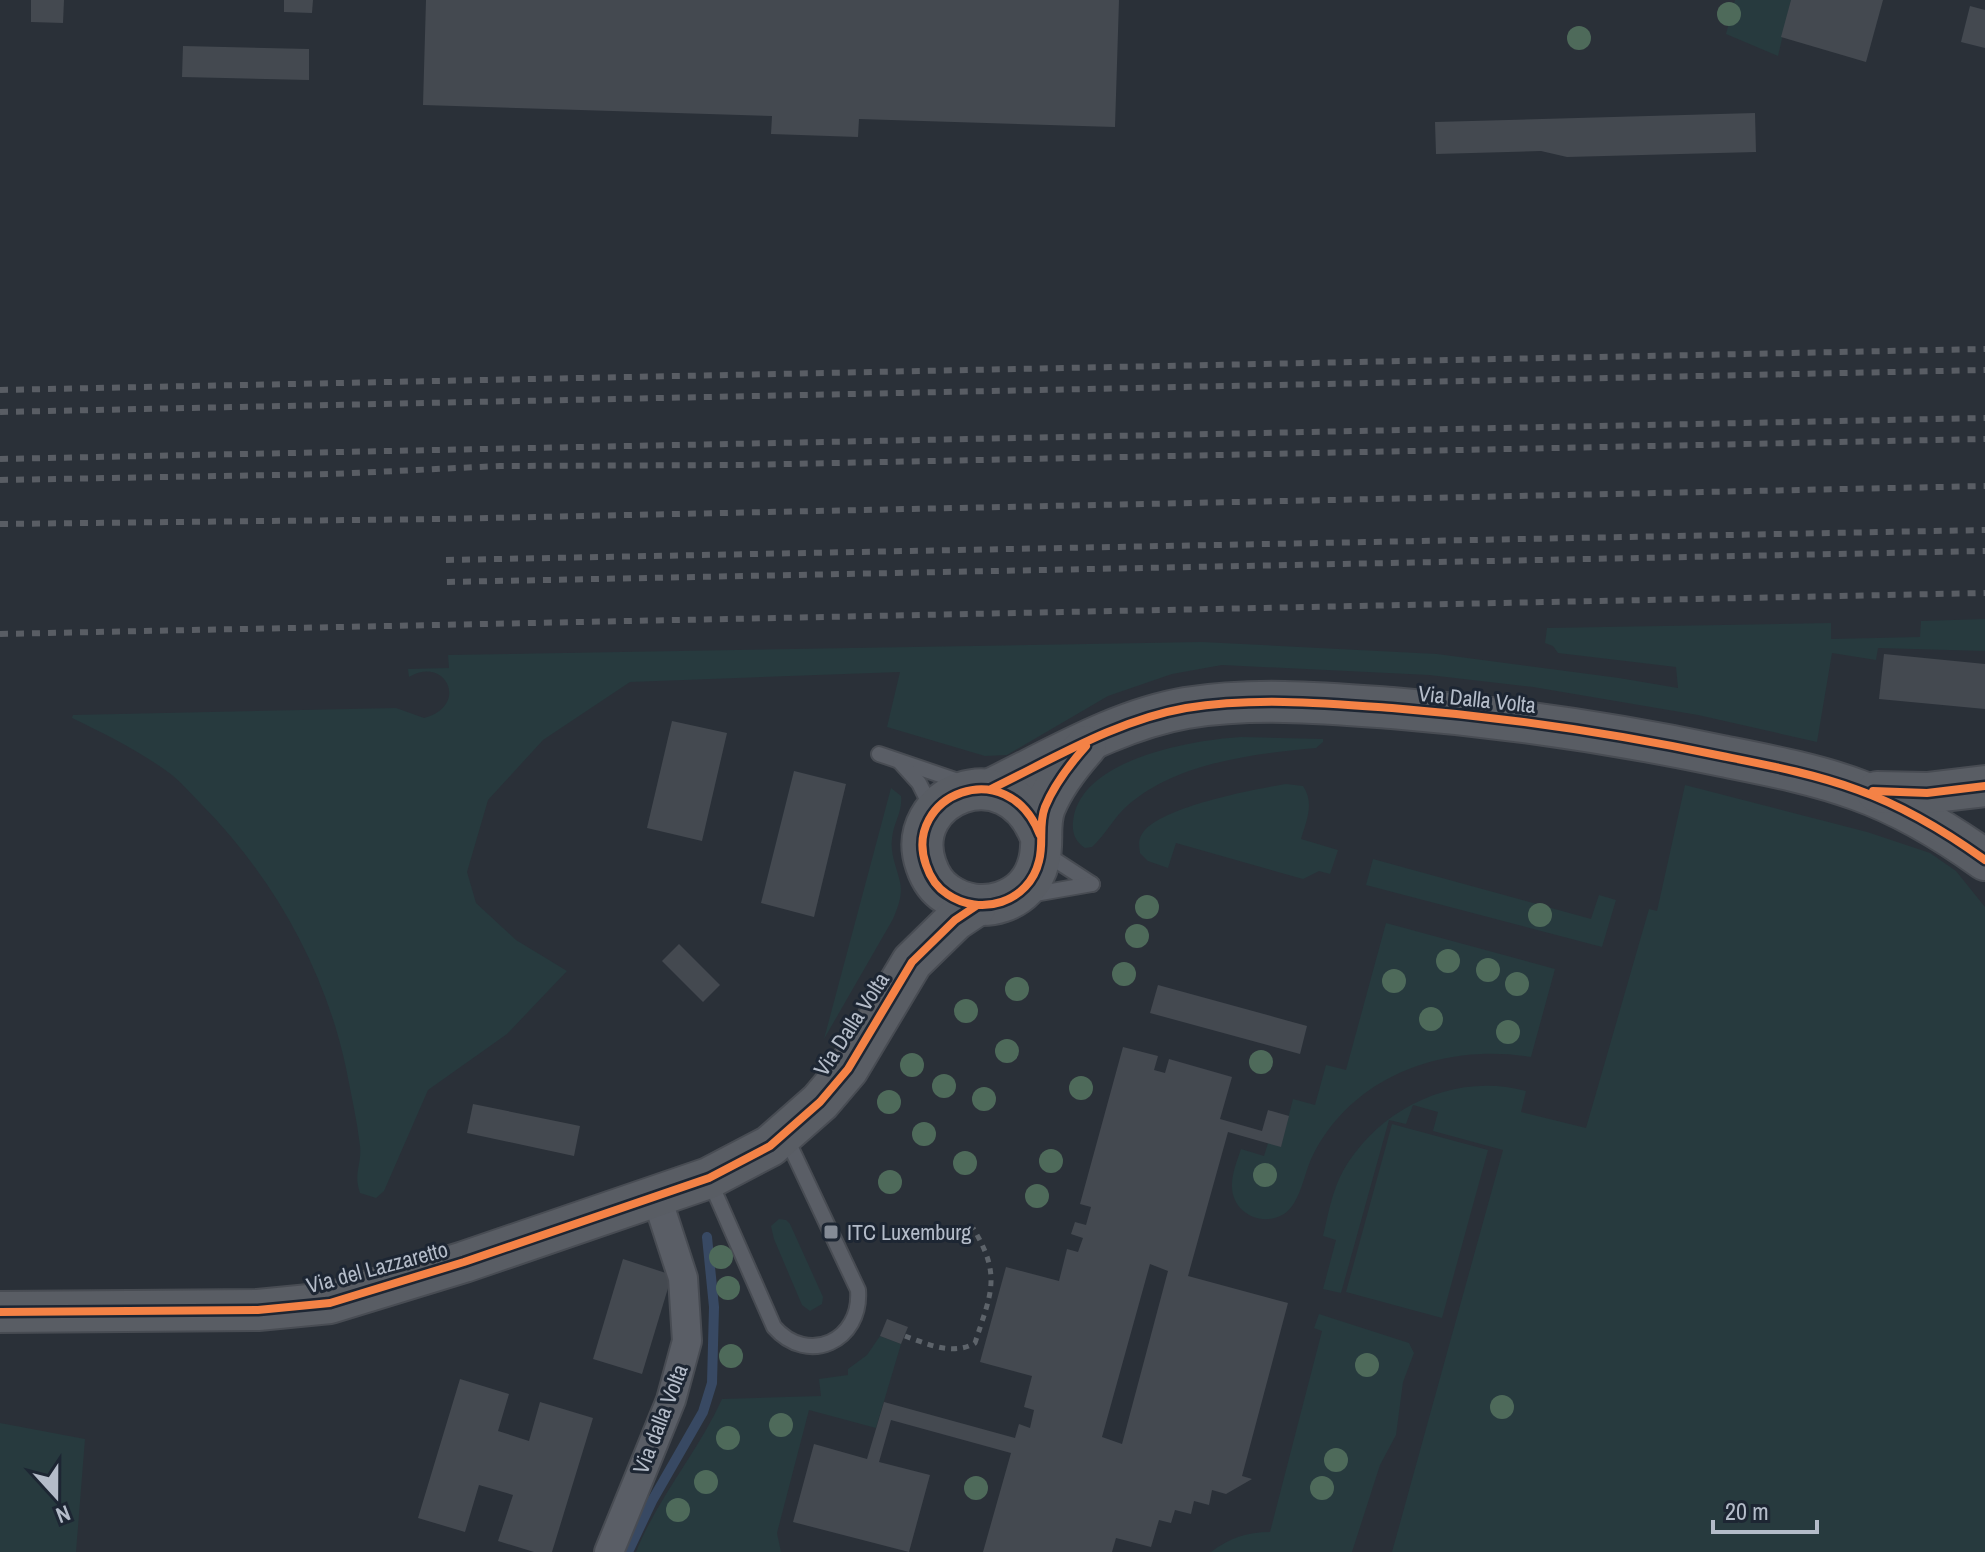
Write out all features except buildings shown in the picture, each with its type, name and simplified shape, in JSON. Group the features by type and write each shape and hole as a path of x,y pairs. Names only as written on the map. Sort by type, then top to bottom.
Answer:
{"street":[{"name":"Via Dalla Volta","path":"912,962 930,877 924,861 923,845 926,828 934,814 955,796 985,789 1140,720 1207,705 1264,702 1348,705 1482,716 1634,738 1742,760 1858,790 1946,832 1985,860"},
{"name":"Via Dalla Volta","path":"709,1178 752,1157 784,1135 820,1102 848,1069 912,962 955,920 1026,887 1035,873 1041,818 1050,797 1069,767 1091,742"},
{"name":"Via Dalla Volta","path":"1858,790 1919,793 1985,786"},
{"path":"985,789 1008,795 1022,805 1033,818 1040,842"},
{"path":"930,877 950,896 994,902"},
{"path":"657,1198 709,1178"},
{"name":"Via del Lazzaretto","path":"0,1312 258,1310 330,1303 657,1198"},
{"name":"Via dalla Volta","path":"609,1552 671,1400 687,1341 683,1278 657,1198"}],"lane":[{"path":"879,754 985,789"},
{"path":"900,762 923,789 934,814"},
{"path":"994,902 1092,884 1060,865 1040,842"},
{"path":"709,1178 774,1327 785,1338 802,1345 824,1344 834,1340 855,1318 858,1290 784,1135"}],"path":[{"path":"905,1336 947,1349 967,1348 975,1343 993,1287 987,1252 973,1228"}],"green space":[{"path":"1735,0 1791,0 1778,56 1726,34"},
{"path":"1985,619 1985,651 1878,648 1876,660 1832,653 1817,742 1698,715 1533,687 1429,675 1222,665 1172,674 1108,696 1007,755 985,756 887,727 900,672 630,682 543,740 488,800 467,872 476,903 516,940 567,971 507,1034 428,1090 384,1191 376,1198 360,1193 358,1186 360,1153 356,1117 337,1031 325,995 293,926 273,894 228,833 176,778 136,751 72,718 73,715 396,708 424,718 438,712 446,703 448,685 433,672 409,677 408,669 449,668 448,655 1202,642 1437,654 1678,688 1676,667 1558,653 1553,646 1545,643 1547,628 1831,623 1831,639 1920,637 1921,621"},
{"path":"1241,737 1323,739 1323,742 1316,748 1242,757 1193,770 1148,790 1128,805 1092,847 1085,848 1075,838 1074,815 1083,795 1099,779 1120,766 1170,748"},
{"path":"1286,784 1303,786 1307,792 1308,812 1301,839 1338,850 1330,874 1319,871 1303,879 1176,843 1168,868 1148,861 1140,853 1142,834 1167,816 1208,801"},
{"path":"1685,785 1867,832 1930,853 1956,871 1985,907 1985,1552 1392,1552 1503,1150 1433,1131 1438,1112 1413,1105 1406,1124 1389,1120 1341,1293 1323,1289 1336,1240 1323,1236 1336,1187 1358,1149 1376,1130 1397,1113 1421,1100 1446,1091 1472,1086 1499,1086 1526,1091 1521,1112 1586,1128 1649,909 1657,911"},
{"path":"891,788 901,796 892,845 901,887 900,901 893,919 824,1039"},
{"path":"1373,859 1591,919 1599,895 1616,900 1602,947 1366,885"},
{"path":"1386,923 1555,969 1531,1057 1467,1055 1435,1060 1406,1070 1378,1085 1352,1104 1331,1127 1313,1155 1290,1209 1275,1218 1249,1215 1236,1203 1233,1195 1233,1176 1241,1149 1264,1156 1268,1143 1281,1146 1293,1099 1315,1105 1326,1065 1346,1070"},
{"path":"1392,1124 1488,1150 1442,1318 1346,1292"},
{"path":"779,1219 790,1224 823,1297 822,1304 810,1311 802,1305 774,1239 771,1226"},
{"path":"1319,1314 1409,1343 1414,1353 1403,1382 1396,1435 1380,1465 1352,1552 1211,1552 1239,1537 1270,1532 1322,1331 1314,1328"},
{"path":"880,1336 901,1344 876,1428 809,1410 777,1533 781,1552 636,1552 655,1512 702,1438 722,1399 821,1396 819,1379 848,1375 848,1369 867,1355"},
{"path":"0,1423 85,1439 76,1552 0,1552"}],"waterway":[{"path":"628,1552 652,1501 703,1412 712,1383 714,1307 707,1237"}],"railway":[{"path":"0,390 1985,349"},
{"path":"0,412 1985,370"},
{"path":"0,459 1985,418"},
{"path":"0,480 332,474 500,466 740,465 1985,439"},
{"path":"0,524 442,519 1985,486"},
{"path":"446,560 1985,530"},
{"path":"447,582 1985,551"},
{"path":"0,634 1985,593"}],"cycle path":[{"path":"991,789 1110,731 1186,708 1263,702 1366,706 1475,716 1599,733 1773,766 1842,784 1891,804 1940,830 1985,860"},
{"path":"1040,835 1025,809 1005,795 983,789 962,793 943,803 929,819 923,840 926,865 940,888 960,901 988,905 1014,896 1034,875 1039,861 1045,807 1063,775 1086,746"},
{"path":"1873,791 1927,793 1985,786"},
{"path":"0,1312 258,1310 330,1303 464,1262 709,1178 770,1146 820,1102 848,1069 912,962 955,920 976,906"}],"place":[{"name":"ITC Luxemburg","path":"831,1232"}]}
